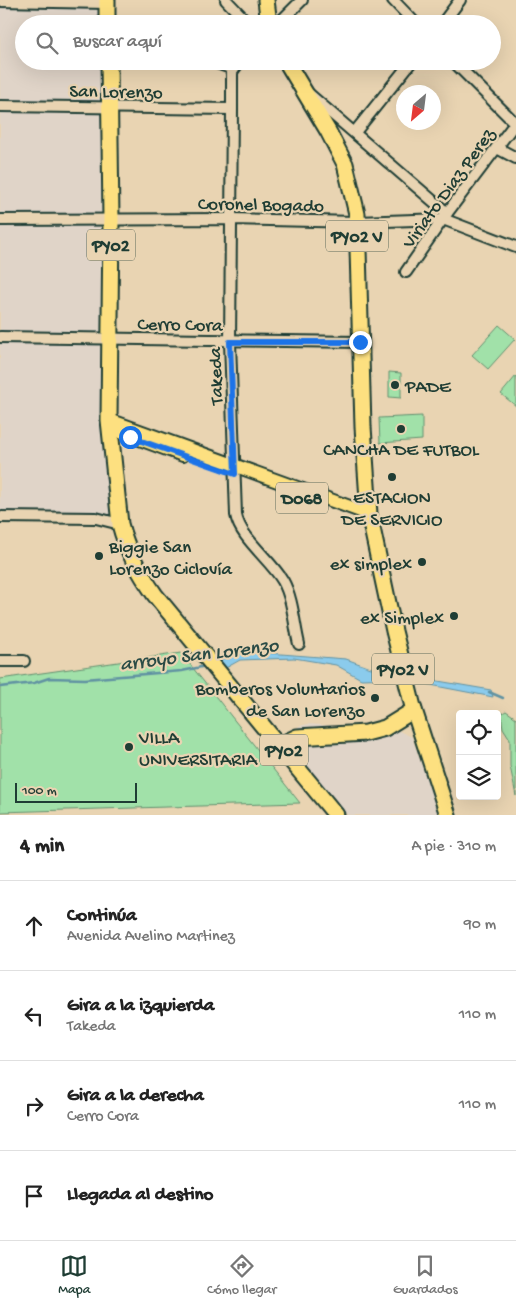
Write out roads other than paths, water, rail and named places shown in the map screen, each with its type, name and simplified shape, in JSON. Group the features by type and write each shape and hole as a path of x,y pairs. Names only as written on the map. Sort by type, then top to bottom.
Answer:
{"highway":[{"path":"266,0 268,15"},
{"path":"107,1 108,15"},
{"name":"PY02","path":"109,70 111,219 110,424 120,524 130,556 141,574 230,687 280,745 336,815"},
{"name":"PY02 V","path":"291,70 328,131 345,164 357,222 360,342 370,514 394,632 413,708"},
{"path":"280,745 297,737 366,733 386,728 413,708 448,815"}],"main road":[{"name":"D068","path":"110,424 234,469 370,514"}],"street":[{"path":"226,0 240,15"},
{"path":"287,15 302,0"},
{"path":"393,0 407,15"},
{"path":"449,15 460,0"},
{"path":"0,1 107,1"},
{"name":"Takeda","path":"233,70 230,342 237,522 282,580 288,591 299,644"},
{"path":"355,132 405,70"},
{"path":"462,70 516,123"},
{"path":"300,86 355,132 445,216"},
{"name":"San Lorenzo","path":"0,106 232,109"},
{"name":"Viriato Diaz Perez","path":"406,272 445,216 516,123"},
{"path":"497,148 516,158"},
{"name":"Coronel Bogado","path":"0,220 232,219 357,222 445,216 516,247"},
{"name":"Cerro Cora","path":"0,337 230,342 360,342"},
{"path":"0,517 96,518 120,524"},
{"path":"0,661 24,661"}],"water":[{"path":"255,652 346,659 371,668 395,665 398,678 361,679 336,665 294,658 240,660 224,669 217,659 227,658 235,654"},
{"path":"419,674 432,680 491,690 493,697 420,683"}],"waterway":[{"name":"arroyo San Lorenzo","path":"0,687 34,683 49,678 85,679 182,671 206,666"},
{"name":"arroyo San Lorenzo","path":"409,675 421,676"},
{"name":"arroyo San Lorenzo","path":"489,692 503,698"}],"place":[{"name":"PADE","path":"395,385"},
{"name":"CANCHA DE FUTBOL","path":"401,429"},
{"name":"ESTACION DE SERVICIO","path":"392,477"},
{"name":"Biggie San Lorenzo Ciclovía","path":"99,556"},
{"name":"ex simplex","path":"422,562"},
{"name":"ex Simplex","path":"454,616"},
{"name":"Bomberos Voluntarios de San Lorenzo","path":"375,698"},
{"name":"VILLA UNIVERSITARIA","path":"129,747"}]}
